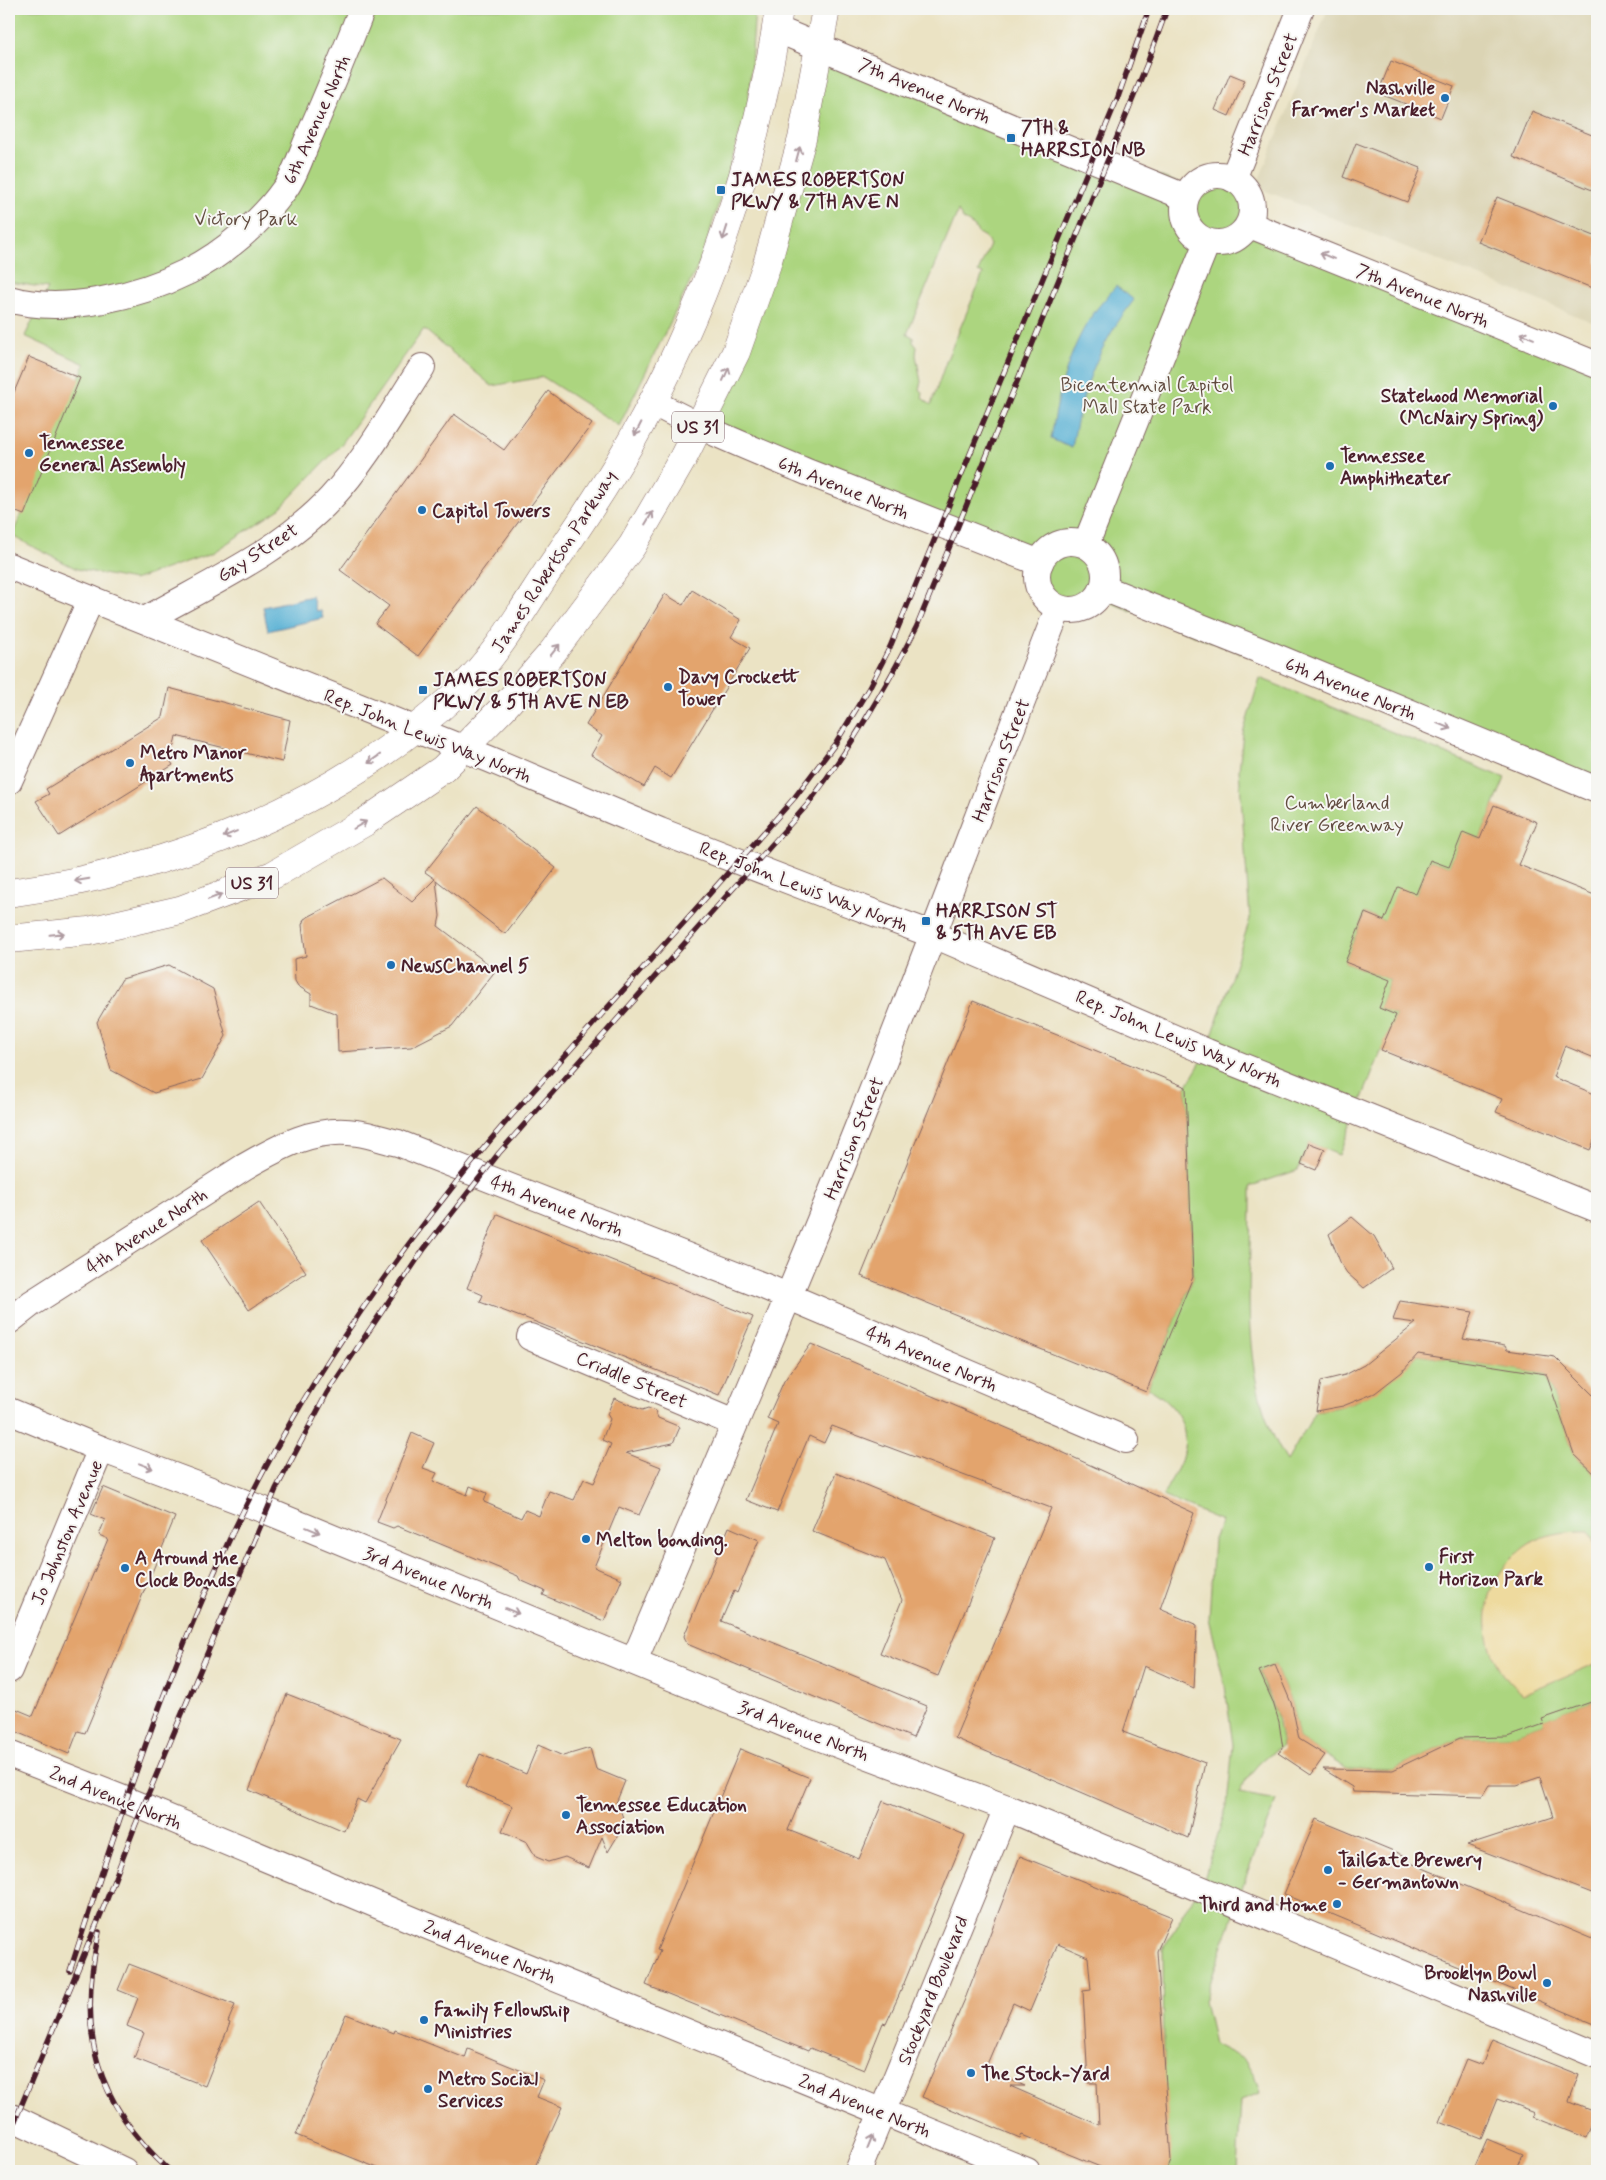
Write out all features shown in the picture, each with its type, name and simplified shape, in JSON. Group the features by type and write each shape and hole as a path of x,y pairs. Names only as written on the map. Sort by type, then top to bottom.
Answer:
{"main road":[{"name":"US 31","path":"9,939 89,931 180,910 273,875 365,822 443,769 503,708 551,654 600,592 632,546 661,499 736,352 767,264 802,139 821,46 826,9"},
{"name":"James Robertson Parkway","path":"9,893 97,877 196,848 290,808 358,770 413,730 460,690 487,662 565,547 632,440 684,337 726,232 760,109 778,19"}],"street":[{"name":"6th Avenue North","path":"9,299 26,303 60,306 109,299 190,271 227,246 261,216 288,184 326,100 362,9"},
{"name":"Harrison Street","path":"1233,179 1301,9"},
{"name":"7th Avenue North","path":"778,19 821,46 1030,136 1063,147 1185,198"},
{"path":"1222,176 1233,179 1242,185 1250,197 1253,209 1250,225 1237,238 1228,242 1208,242 1193,233 1186,223 1183,212 1185,198 1196,183 1207,177 1222,176"},
{"name":"7th Avenue North","path":"1250,225 1597,365"},
{"path":"1086,544 1208,242"},
{"name":"Gay Street","path":"145,620 287,537 330,499 357,466 422,367"},
{"name":"6th Avenue North","path":"652,402 699,427 912,514 1040,563"},
{"path":"1076,541 1086,544 1094,550 1103,562 1106,572 1103,588 1098,598 1086,607 1076,611 1058,609 1045,599 1040,591 1037,580 1040,563 1047,552 1062,542 1076,541"},
{"name":"Rep. John Lewis Way North","path":"9,566 668,834 934,935 1216,1055 1597,1209"},
{"name":"6th Avenue North","path":"1103,588 1269,654 1597,790"},
{"path":"9,781 91,599"},
{"name":"Harrison Street","path":"634,1662 789,1297 934,935 1058,609"},
{"name":"4th Avenue North","path":"9,1321 32,1303 244,1167 281,1146 316,1133 356,1132 398,1143 789,1297 1126,1440"},
{"path":"9,1315 32,1303"},
{"name":"Criddle Street","path":"530,1337 734,1423"},
{"name":"3rd Avenue North","path":"9,1411 101,1449 268,1511 797,1729 1007,1808 1597,2055"},
{"name":"Jo Johnston Avenue","path":"9,1670 101,1449"},
{"name":"2nd Avenue North","path":"9,1754 126,1800 425,1925 1027,2171"},
{"name":"Stockyard Boulevard","path":"858,2171 1007,1808"},
{"path":"9,2116 124,2171"}],"shaded area":[{"name":"Nashville Farmer's Market","path":"1328,9 1597,9 1597,324 1256,187"}],"green space":[{"name":"Victory Park","path":"9,9 755,9 748,107 702,258 619,426 543,377 492,386 424,329 340,446 278,510 212,553 134,580 77,569 12,536 85,364 25,336 48,288 9,282"},
{"name":"Bicentennial Capitol Mall State Park","path":"821,47 1191,188 1211,177 1232,179 1247,192 1251,202 1252,214 1597,365 1597,790 1098,598 1089,605 1079,609 1069,610 1058,607 1043,595 1038,585 1037,574 699,427 722,383","holes":["958,211 963,219 975,227 978,233 985,237 990,245 978,272 983,274 947,359 931,405 922,398 923,394 919,389 921,382 916,355 917,347 913,342 913,337 907,334"]},
{"name":"Cumberland River Greenway","path":"1260,678 1505,778 1480,839 1463,833 1449,867 1430,860 1416,894 1384,921 1365,913 1345,962 1390,980 1379,1008 1396,1015 1339,1155 1309,1143 1298,1170 1251,1186 1250,1327 1253,1362 1260,1396 1271,1429 1287,1461 1316,1411 1346,1404 1373,1393 1396,1376 1418,1354 1546,1374 1574,1454 1597,1476 1597,1700 1543,1719 1544,1724 1507,1737 1460,1738 1393,1770 1347,1769 1299,1739 1292,1705 1275,1665 1259,1671 1276,1712 1282,1746 1257,1766 1239,1793 1276,1800 1244,1882 1204,2001 1214,2044 1245,2060 1254,2075 1260,2094 1241,2101 1237,2171 1152,2171 1165,2140 1163,1949 1204,1879 1227,1805 1233,1745 1225,1686 1209,1618 1214,1539 1222,1521 1163,1496 1181,1461 1185,1438 1180,1418 1174,1409 1158,1394 1148,1388 1193,1277 1186,1087 1207,1052 1250,919 1239,770 1243,733"}],"sand":[{"path":"1589,1531 1597,1550 1597,1663 1523,1694 1507,1678 1495,1659 1488,1638 1487,1618 1490,1597 1498,1577 1511,1559 1529,1544 1554,1534"}],"water":[{"path":"1116,286 1134,300 1110,335 1093,370 1086,388 1072,448 1051,439 1065,375 1083,331 1094,313"},
{"path":"312,596 316,611 321,610 323,618 268,631 263,607"}],"building":[{"path":"1391,61 1454,86 1441,118 1378,93"},
{"path":"1230,74 1245,80 1229,116 1215,110"},
{"path":"1532,111 1597,137 1597,192 1513,157"},
{"path":"1356,143 1421,168 1407,202 1343,177"},
{"path":"1497,197 1597,237 1597,290 1478,242"},
{"name":"Tennessee General Assembly","path":"29,357 80,378 24,515 9,509 9,404"},
{"path":"548,391 592,424 418,656 375,624 389,606 340,570 454,414 504,450"},
{"name":"Davy Crockett Tower","path":"692,590 741,620 731,637 750,648 671,778 655,768 644,787 591,755 602,736 586,725 665,594 683,605"},
{"name":"Metro Manor Apartments","path":"169,688 290,720 282,762 176,736 174,746 165,752 173,765 59,836 36,801 49,794 46,789 163,717"},
{"path":"1494,805 1537,822 1519,865 1597,896 1597,1059 1565,1046 1553,1077 1597,1095 1597,1134 1590,1150 1496,1112 1502,1099 1381,1050 1396,1015 1379,1008 1390,980 1345,962 1365,913 1384,921 1398,887 1416,894 1430,860 1449,867 1463,832 1480,839"},
{"name":"NewsChannel 5","path":"477,806 556,868 505,934 436,880 440,916 438,926 496,970 452,1026 411,1047 338,1052 337,1014 311,1004 311,994 298,986 295,981 294,959 306,956 302,925 304,919 382,878 412,902 435,879 425,872"},
{"path":"169,965 213,989 226,1036 202,1079 154,1093 111,1070 97,1022 122,979"},
{"path":"973,1001 1186,1087 1193,1277 1146,1392 861,1276"},
{"path":"1309,1143 1325,1149 1316,1170 1301,1164"},
{"path":"259,1202 306,1272 249,1310 202,1240"},
{"path":"497,1214 753,1317 719,1395 523,1317 480,1302 483,1295 467,1288"},
{"path":"1352,1217 1374,1236 1392,1268 1364,1288 1347,1273 1341,1264 1329,1234"},
{"path":"1400,1301 1473,1312 1463,1339 1505,1346 1507,1350 1555,1357 1597,1399 1597,1476 1574,1454 1546,1374 1418,1354 1402,1372 1375,1393 1343,1406 1316,1411 1321,1381 1345,1375 1364,1365 1416,1323 1393,1320"},
{"path":"811,1344 1051,1447 1194,1513 1160,1609 1197,1625 1194,1688 1144,1666 1123,1732 1205,1763 1188,1838 955,1738 1051,1508 832,1426 824,1443 809,1436 777,1512 746,1500 778,1424 767,1419 784,1381"},
{"path":"614,1398 642,1410 648,1408 655,1411 658,1418 680,1427 673,1443 626,1453 661,1467 639,1515 619,1507 594,1567 622,1579 604,1621 543,1595 545,1591 520,1580 518,1576 397,1526 393,1528 377,1522 412,1433 434,1443 423,1468 437,1473 433,1481 467,1495 470,1486 487,1493 484,1502 521,1518 525,1510 539,1516 549,1491 574,1500 584,1479 594,1483 611,1444 602,1440 610,1419 607,1414"},
{"path":"836,1473 995,1538 938,1676 880,1653 902,1600 885,1560 812,1531"},
{"path":"103,1487 175,1517 85,1733 78,1731 69,1754 9,1729 9,1706 33,1716 108,1539 99,1535 105,1520 91,1514"},
{"path":"729,1527 759,1540 737,1593 734,1591 721,1621 927,1706 913,1738 687,1644 684,1636"},
{"path":"1275,1665 1292,1705 1299,1739 1325,1755 1311,1775 1278,1753 1283,1749 1279,1722 1273,1702 1259,1671"},
{"path":"287,1694 401,1739 365,1803 357,1799 344,1831 249,1790"},
{"path":"1597,1700 1597,1895 1467,1845 1553,1817 1540,1777 1517,1785 1489,1785 1482,1796 1353,1792 1352,1787 1323,1769 1393,1770 1460,1738 1507,1737 1544,1724 1542,1719"},
{"name":"Tennessee Education Association","path":"538,1745 563,1756 590,1748 596,1769 625,1781 616,1803 623,1818 620,1832 608,1852 602,1837 589,1868 565,1857 548,1862 536,1857 527,1842 502,1831 513,1806 466,1786 480,1754 526,1774"},
{"path":"740,1749 810,1778 788,1830 859,1859 883,1801 965,1835 900,1993 886,2024 883,2023 864,2070 810,2048 808,2051 646,1985 660,1951 657,1950"},
{"name":"Brooklyn Bowl Nashville","path":"1316,1819 1408,1857 1406,1861 1597,1941 1597,2025 1284,1894"},
{"path":"1020,1856 1172,1917 1157,1951 1171,2161 1167,2171 1110,2171 1022,2135 1020,2138 922,2097 965,1999","holes":["1058,1944 1088,1957 1091,1990 1083,1991 1088,2083 1097,2083 1099,2125 1010,2086 1025,2086 985,2069 1013,2003 1030,2011"]},
{"path":"129,1964 235,2005 228,2022 230,2023 205,2086 134,2058 144,2033 127,2026 138,1998 118,1990"},
{"name":"Metro Social Services","path":"346,2014 394,2033 395,2030 465,2058 468,2049 544,2080 537,2097 562,2107 533,2171 385,2171 296,2135"},
{"path":"1492,2040 1579,2075 1569,2101 1597,2112 1586,2138 1532,2117 1534,2113 1497,2099 1481,2138 1440,2122 1466,2059 1482,2065"},
{"path":"1487,2139 1523,2154 1516,2171 1473,2171"}],"railway":[{"path":"70,1971 136,1771 160,1705 213,1575 275,1450 322,1371 372,1295 454,1185 515,1111 795,797 835,744 869,688 890,647 1118,97 1149,9"},
{"path":"9,2135 105,1904 135,1826 276,1489 327,1393 424,1249 499,1153 807,805 852,741 892,673 917,626 1147,64 1167,9"},
{"path":"99,1932 90,2001 92,2033 98,2063 108,2091 124,2118 144,2145 170,2171"}],"place":[{"name":"Nashville Farmer's Market","path":"1445,98"},
{"name":"7TH & HARRSION NB","path":"1011,138"},
{"name":"JAMES ROBERTSON PKWY & 7TH AVE N","path":"721,190"},
{"name":"Statehood Memorial (McNairy Spring)","path":"1553,406"},
{"name":"Tennessee General Assembly","path":"29,453"},
{"name":"Tennessee Amphitheater","path":"1330,466"},
{"name":"Capitol Towers","path":"422,510"},
{"name":"Davy Crockett Tower","path":"668,687"},
{"name":"JAMES ROBERTSON PKWY & 5TH AVE N EB","path":"423,690"},
{"name":"Metro Manor Apartments","path":"130,763"},
{"name":"HARRISON ST & 5TH AVE EB","path":"926,921"},
{"name":"NewsChannel 5","path":"391,965"},
{"name":"Melton bonding.","path":"586,1539"},
{"name":"First Horizon Park","path":"1429,1567"},
{"name":"A Around the Clock Bonds","path":"125,1568"},
{"name":"Tennessee Education Association","path":"566,1815"},
{"name":"TailGate Brewery - Germantown","path":"1328,1870"},
{"name":"Third and Home","path":"1337,1904"},
{"name":"Brooklyn Bowl Nashville","path":"1547,1983"},
{"name":"Family Fellowship Ministries","path":"424,2020"},
{"name":"The Stock-Yard","path":"971,2073"},
{"name":"Metro Social Services","path":"428,2089"}]}
